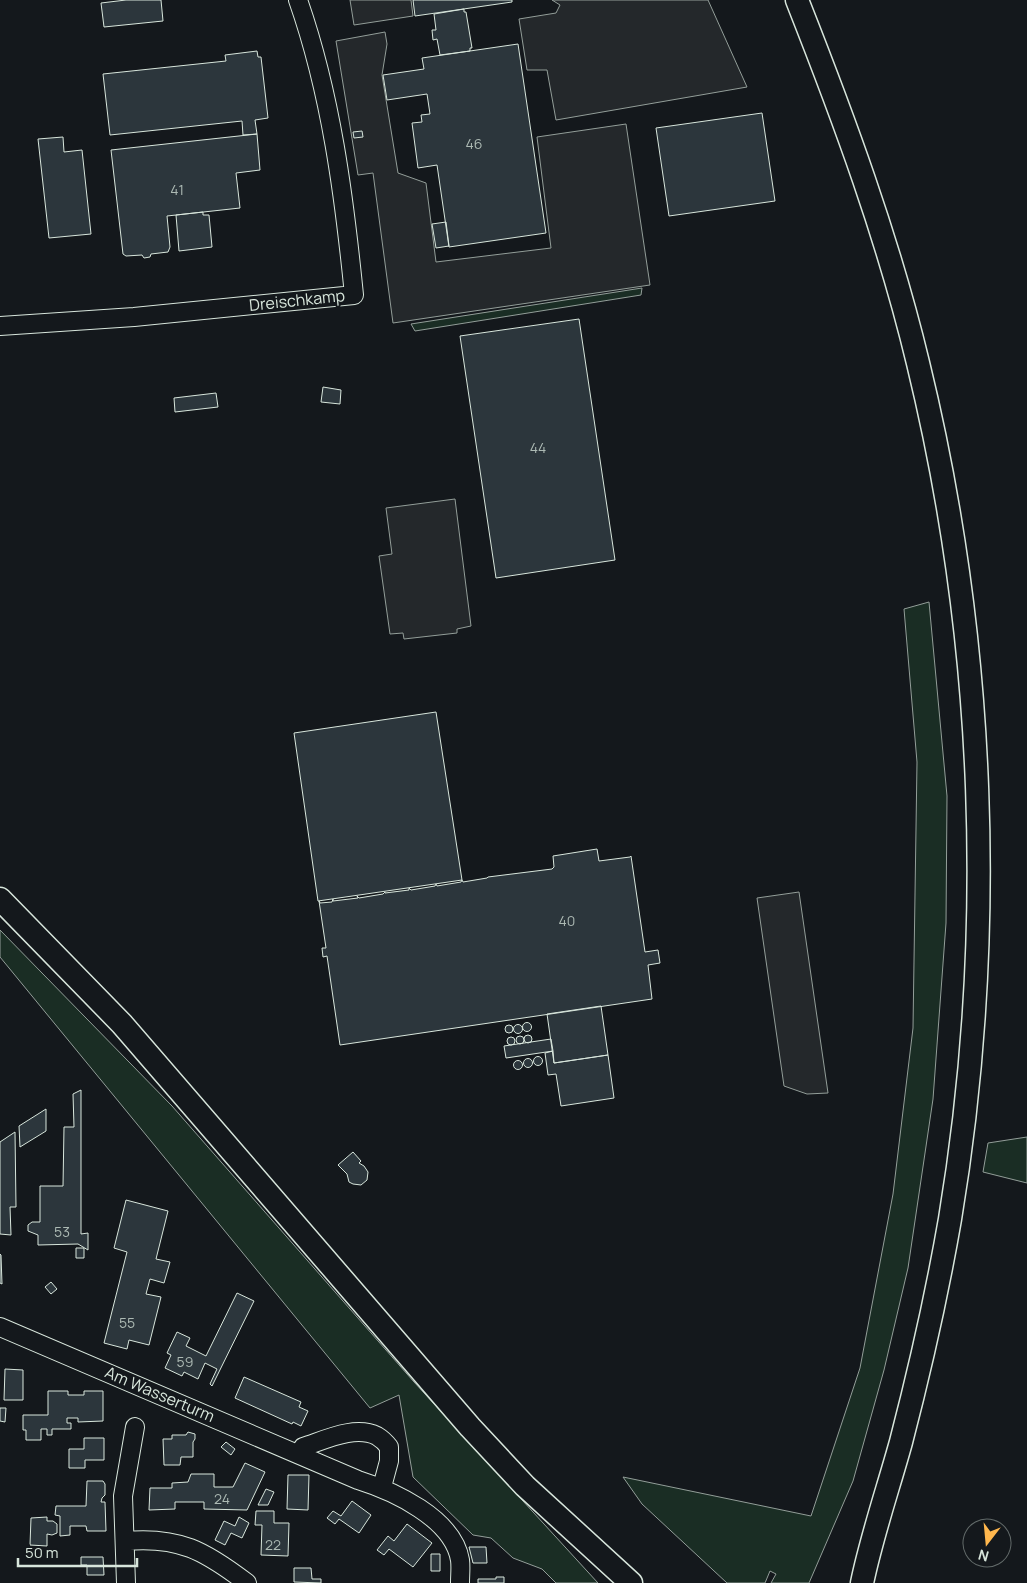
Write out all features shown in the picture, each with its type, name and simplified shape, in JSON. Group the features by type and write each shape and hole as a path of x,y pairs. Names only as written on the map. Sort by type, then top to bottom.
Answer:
{"main road":[{"path":"797,0 864,175 899,289 920,371 945,492 958,573 972,702 977,786 979,897 976,971 968,1082 954,1192 942,1260 913,1393 862,1583"},
{"path":"0,899 60,958 128,1031 470,1427 525,1486 631,1583"},
{"path":"855,1583 867,1559"}],"street":[{"name":"Dreischkamp","path":"0,326 134,317 354,294 340,177 330,119 317,63 298,0"},
{"name":"Am Wasserturm","path":"0,1327 358,1480 382,1487 424,1511 448,1533 460,1558 460,1583"},
{"path":"126,1583 123,1496 135,1427"},
{"path":"300,1454 303,1447 344,1434 364,1432 378,1437 390,1447 389,1461 382,1487"},
{"path":"125,1541 148,1539 176,1543 197,1550 216,1560 247,1583"}],"green space":[{"path":"642,288 641,295 415,331 411,324"},
{"path":"929,602 947,796 946,923 933,1099 908,1268 884,1370 853,1481 809,1583 771,1583 776,1574 770,1571 765,1583 727,1583 642,1504 623,1477 811,1516 860,1368 893,1194 913,1028 917,762 904,609"},
{"path":"0,930 172,1106 414,1382 598,1583 556,1583 542,1569 513,1558 491,1538 473,1535 413,1477 399,1395 370,1408 0,957"},
{"path":"1027,1137 1027,1183 983,1172 988,1143"}],"shaded area":[{"path":"350,0 411,0 413,16 354,25"},
{"path":"552,0 708,0 747,87 556,120 547,70 527,70 519,19 556,13 560,5"},
{"path":"385,32 387,44 382,75 398,173 426,183 436,262 551,248 537,137 626,124 650,285 393,323 373,173 358,175 336,41"},
{"path":"455,499 471,626 457,629 457,633 404,639 403,633 390,634 379,556 392,554 386,508"},
{"path":"799,892 828,1093 807,1094 784,1086 757,898"}],"building":[{"path":"126,0 161,0 163,21 104,27 101,3"},
{"path":"413,0 512,0 512,2 415,16"},
{"path":"464,9 472,48 470,48 470,51 440,55 437,39 433,40 432,30 436,30 434,14"},
{"path":"518,44 546,233 449,247 437,165 418,168 412,123 422,122 421,115 430,114 427,94 387,100 383,75 424,69 422,58"},
{"path":"257,51 258,57 261,57 268,118 255,120 257,134 243,135 242,121 110,135 103,74 226,61 225,55"},
{"path":"762,113 775,201 669,216 656,128"},
{"path":"362,131 363,137 354,138 353,132"},
{"path":"257,134 260,170 236,173 240,208 167,216 170,247 168,252 151,254 150,257 144,258 142,255 126,256 123,254 111,150"},
{"path":"63,137 64,152 82,150 91,234 49,238 38,139"},
{"path":"203,212 203,215 209,215 212,247 179,251 176,215"},
{"path":"446,222 449,246 436,248 432,224"},
{"path":"579,319 615,560 496,578 460,336"},
{"path":"323,387 341,390 340,404 321,402"},
{"path":"216,393 218,407 175,412 174,398"},
{"path":"436,712 462,880 318,901 294,733"},
{"path":"597,849 599,861 631,856 645,952 658,950 660,963 648,965 652,999 340,1045 327,956 323,957 322,948 326,948 319,901 320,903 332,902 333,899 333,901 358,898 357,896 359,898 385,892 409,890 409,888 411,890 435,886 436,884 437,886 461,882 462,880 463,882 552,869 554,867 553,856"},
{"path":"601,1006 608,1055 554,1063 547,1014"},
{"path":"527,1023 531,1027 527,1031 523,1027"},
{"path":"509,1025 513,1029 509,1033 505,1029"},
{"path":"518,1025 522,1029 518,1033 514,1029"},
{"path":"528,1035 532,1039 528,1043 524,1039"},
{"path":"520,1036 524,1040 520,1044 516,1040"},
{"path":"511,1037 515,1041 511,1045 507,1041"},
{"path":"551,1039 553,1051 506,1058 504,1046"},
{"path":"553,1051 554,1063 608,1055 614,1098 561,1106 556,1074 548,1075 545,1053"},
{"path":"538,1056 543,1061 538,1066 533,1061"},
{"path":"528,1058 533,1063 528,1068 523,1063"},
{"path":"518,1060 523,1065 518,1070 513,1065"},
{"path":"81,1090 81,1234 88,1233 88,1250 78,1244 38,1245 38,1235 28,1231 28,1225 32,1222 40,1222 40,1186 63,1186 64,1127 74,1127 73,1094"},
{"path":"46,1109 46,1131 20,1147 19,1126"},
{"path":"15,1132 16,1207 10,1207 11,1235 0,1234 0,1142"},
{"path":"353,1152 361,1161 359,1163 368,1172 367,1180 361,1185 349,1182 347,1174 338,1165"},
{"path":"126,1200 168,1211 156,1259 170,1262 164,1283 150,1279 146,1294 161,1297 149,1345 129,1340 127,1349 104,1343 127,1252 114,1248"},
{"path":"76,1248 84,1248 84,1258 76,1258"},
{"path":"1,1255 2,1284 0,1283"},
{"path":"51,1282 57,1289 51,1294 45,1287"},
{"path":"237,1293 254,1301 212,1386 210,1384 217,1369 205,1363 198,1379 184,1372 182,1376 165,1368 171,1355 167,1353 177,1332 190,1338 186,1346 206,1356"},
{"path":"5,1369 23,1370 23,1400 4,1400"},
{"path":"244,1377 301,1402 299,1407 308,1411 301,1426 293,1422 292,1424 235,1398"},
{"path":"48,1391 68,1391 68,1395 84,1395 84,1391 103,1391 103,1421 78,1422 78,1418 67,1418 67,1423 71,1423 71,1429 52,1429 52,1435 47,1435 47,1429 41,1429 41,1440 26,1440 26,1430 23,1430 23,1415 48,1415"},
{"path":"0,1408 6,1408 5,1422 0,1421"},
{"path":"188,1432 195,1434 193,1457 181,1457 180,1465 164,1465 163,1439 172,1439 172,1435 186,1435"},
{"path":"84,1438 104,1438 104,1460 85,1460 85,1468 69,1468 69,1449 84,1449"},
{"path":"226,1442 235,1449 231,1455 221,1447"},
{"path":"245,1463 265,1472 247,1510 204,1509 204,1502 175,1502 175,1509 149,1510 150,1488 172,1488 172,1483 188,1482 191,1474 214,1474 214,1487 233,1487"},
{"path":"288,1475 309,1475 308,1510 287,1509"},
{"path":"87,1481 103,1481 105,1484 105,1495 101,1502 105,1502 106,1531 87,1531 86,1526 70,1526 70,1535 60,1536 60,1516 55,1515 56,1506 86,1506"},
{"path":"266,1489 274,1492 268,1505 258,1505"},
{"path":"352,1501 371,1515 359,1533 339,1519 335,1524 327,1518 333,1511 341,1516"},
{"path":"256,1511 274,1511 274,1523 289,1523 288,1556 261,1555 262,1525 255,1525"},
{"path":"47,1517 47,1521 53,1521 57,1524 57,1533 47,1534 47,1546 30,1545 31,1518"},
{"path":"239,1517 249,1523 242,1538 231,1533 225,1545 215,1540 224,1521 235,1526"},
{"path":"407,1524 432,1543 413,1567 389,1549 384,1555 377,1550 388,1536 394,1541"},
{"path":"469,1547 486,1547 487,1563 473,1563"},
{"path":"431,1554 440,1554 440,1571 431,1571"},
{"path":"81,1557 103,1557 104,1575 87,1575 87,1565 81,1565"},
{"path":"294,1568 311,1568 312,1579 321,1579 321,1583 294,1582"},
{"path":"496,1577 504,1577 504,1583 478,1583 478,1579 496,1579"}]}
